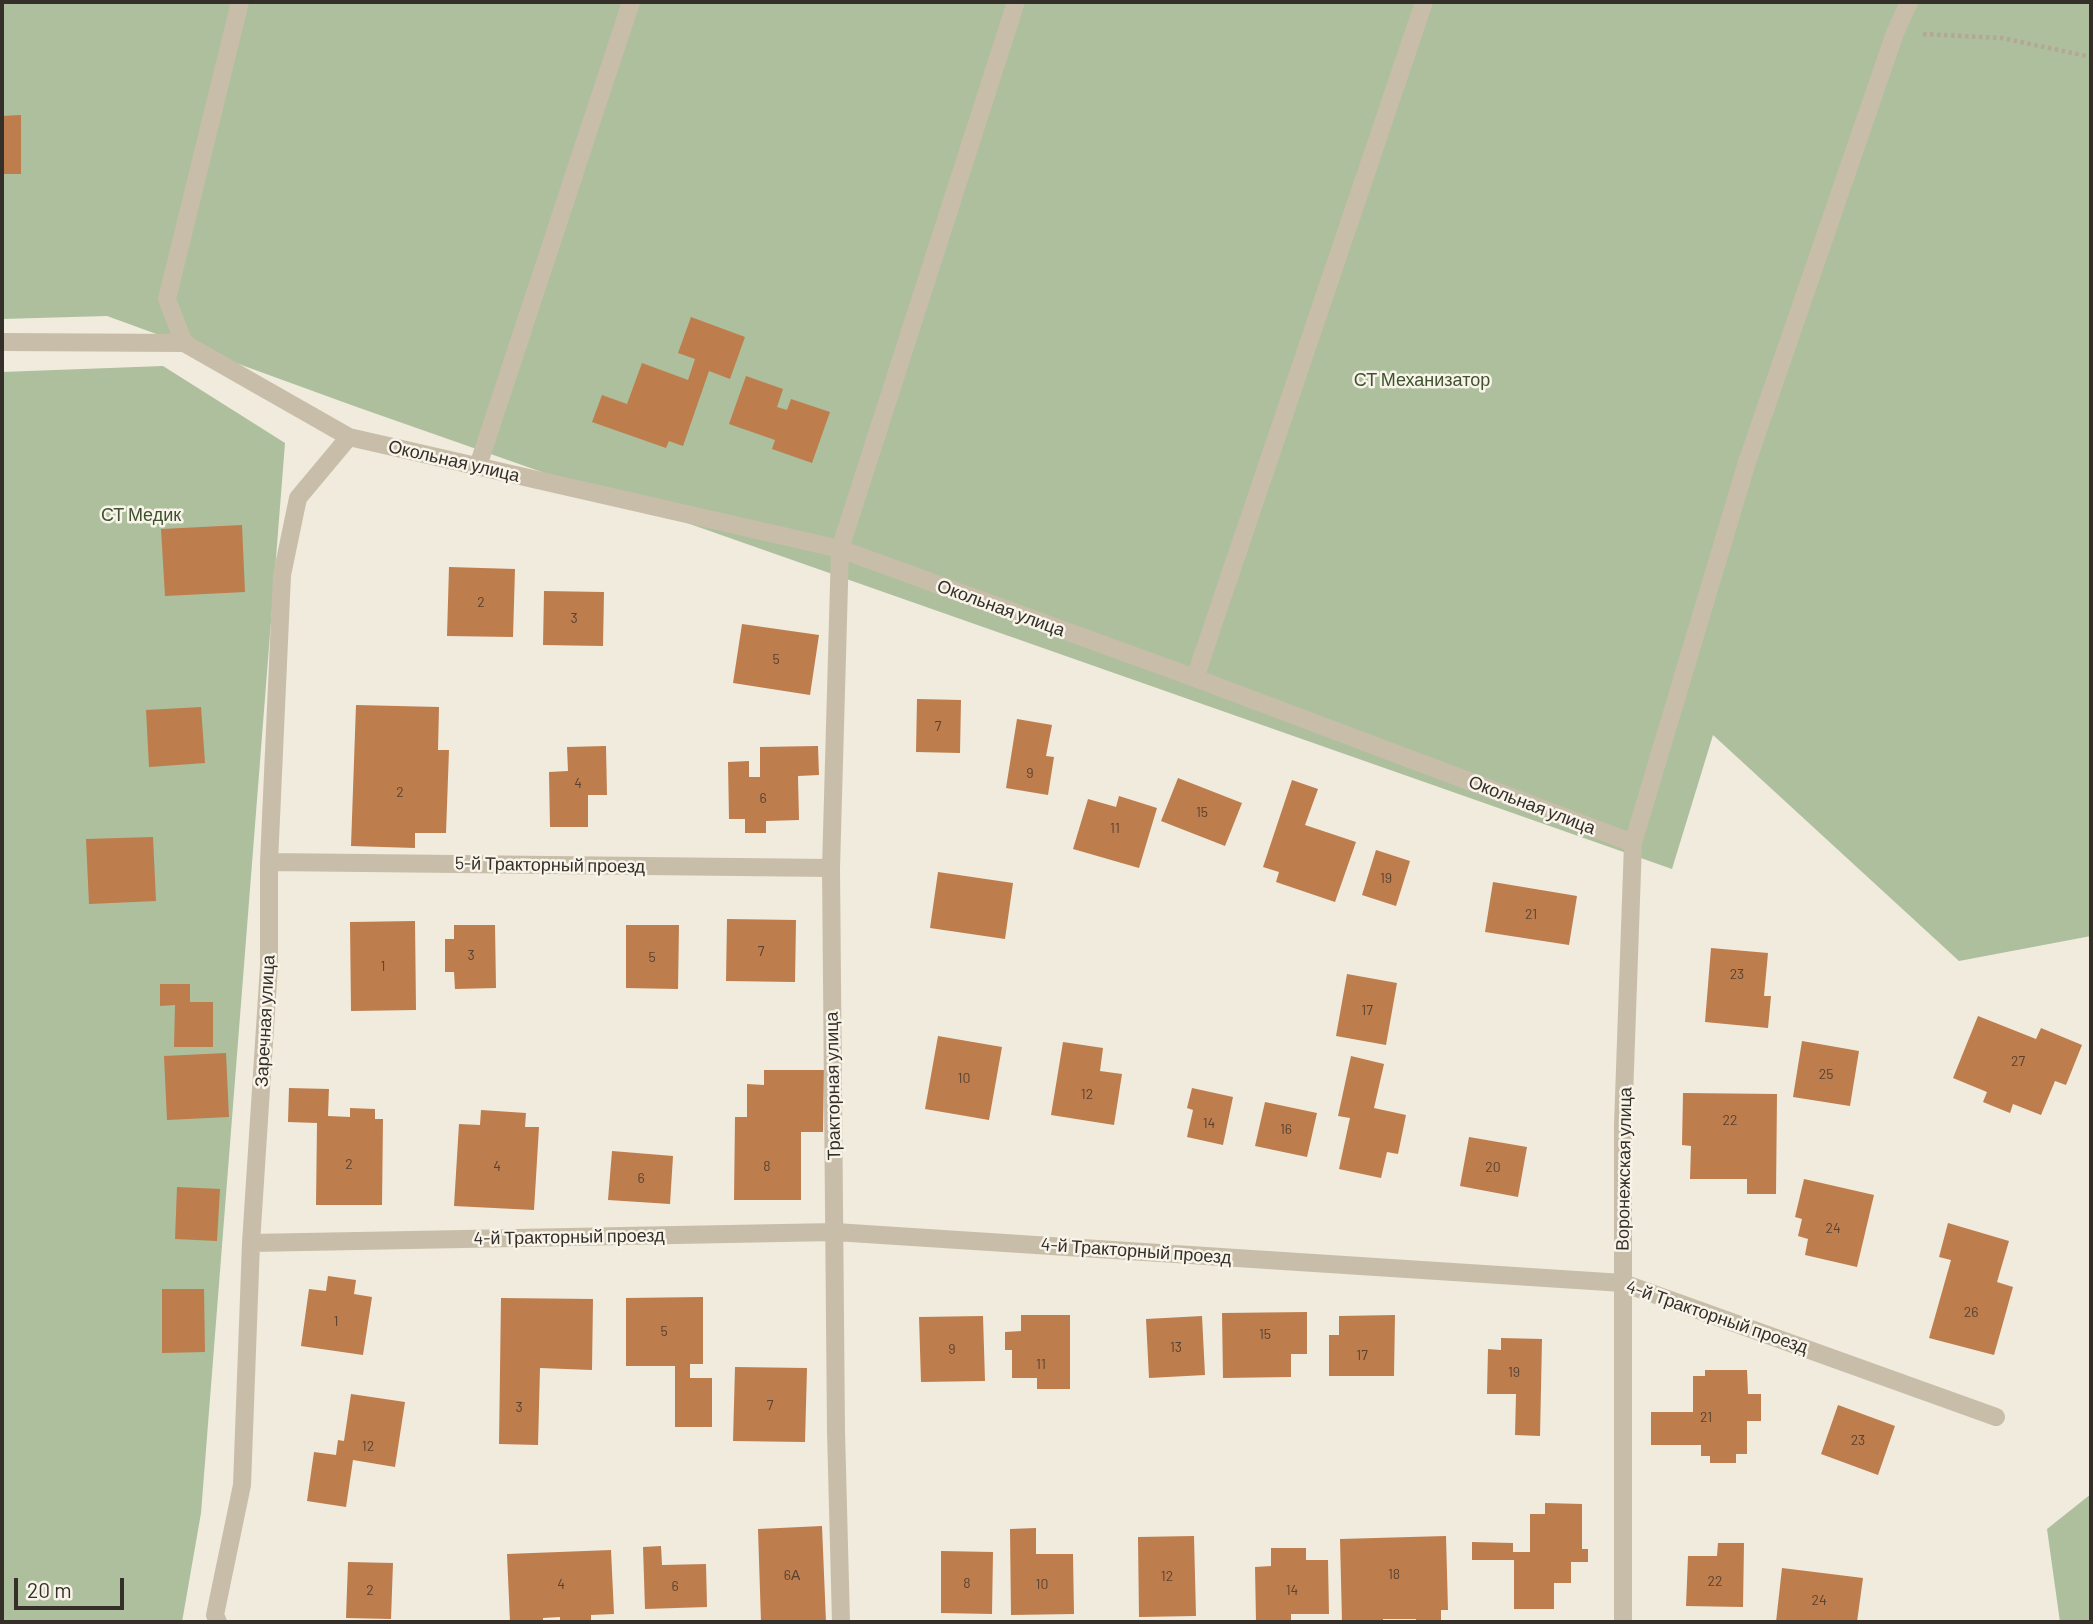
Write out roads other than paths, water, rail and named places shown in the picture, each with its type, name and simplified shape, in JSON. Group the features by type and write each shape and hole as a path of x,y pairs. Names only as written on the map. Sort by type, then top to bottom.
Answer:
{"street":[{"path":"2,342 184,343 167,299 240,2"},
{"path":"478,466 631,2"},
{"name":"Тракторная улица","path":"841,1622 836,1431 831,868 840,550 1016,2"},
{"path":"1195,678 1424,2"},
{"name":"Воронежская улица","path":"1623,1622 1623,1125 1633,843 1746,462 1895,33 1909,2"},
{"name":"Окольная улица","path":"184,343 349,437 840,550 1195,678 1633,843"},
{"name":"Заречная улица","path":"218,1622 215,1615 242,1485 251,1243 269,966 269,862 282,575 298,498 349,437"},
{"name":"5-й Тракторный проезд","path":"269,862 831,868"},
{"name":"4-й Тракторный проезд","path":"251,1243 835,1232 1623,1283 1996,1417"}],"park label":[{"name":"СТ Механизатор","path":"1422,380"},
{"name":"СТ Медик","path":"141,515"}]}
